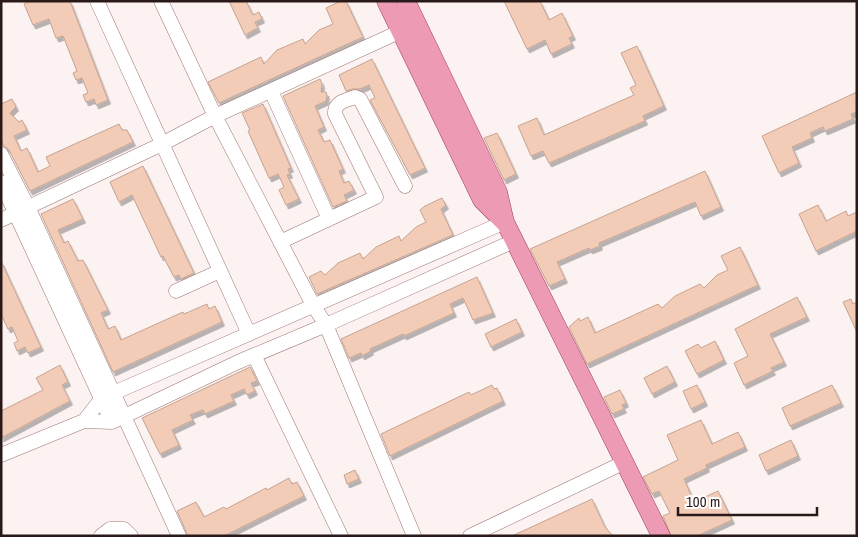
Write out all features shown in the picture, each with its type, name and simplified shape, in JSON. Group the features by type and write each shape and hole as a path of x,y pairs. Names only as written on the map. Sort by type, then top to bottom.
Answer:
{"main road":[{"path":"386,1 482,200 505,222"},
{"path":"406,1 498,192 505,222 514,241 661,536"}],"street":[{"path":"97,1 249,334"},
{"path":"161,1 215,116 313,305 326,325 414,536"},
{"path":"1,220 162,144 215,116 417,24"},
{"path":"271,91 328,219"},
{"path":"280,242 376,196 335,114 334,108 337,104 355,96 360,99 405,186"},
{"path":"1,154 22,210 118,419 179,536"},
{"path":"1,182 22,210"},
{"path":"84,421 108,396 505,222"},
{"path":"1,455 84,421 118,419 238,362 514,241"},
{"path":"176,291 220,271"},
{"path":"230,343 238,362"},
{"path":"254,355 341,536"},
{"path":"470,536 623,463"},
{"path":"101,536 110,529 124,529 131,536"}],"building":[{"path":"30,1 70,1 108,100 96,105 94,99 86,102 83,95 88,93 82,78 76,80 73,73 77,71 63,36 56,38 49,19 33,25 24,4"},
{"path":"229,1 246,1 253,15 259,12 262,19 255,22 258,28 245,35"},
{"path":"341,1 346,1 363,37 219,103 208,82 261,57 264,64 277,50 303,39 305,44 319,30 333,24 326,8"},
{"path":"504,1 540,1 549,20 562,13 573,36 569,38 572,44 551,54 545,40 527,49"},
{"path":"637,46 664,106 643,116 645,121 549,163 543,151 531,156 518,126 537,118 544,135 634,95 630,88 636,85 621,53"},
{"path":"372,59 425,168 410,175 370,100 375,98 369,85 360,89 346,91 339,75"},
{"path":"320,79 322,84 321,92 326,92 327,95 326,101 315,106 324,127 318,130 324,142 330,140 343,169 339,171 344,183 349,181 354,190 344,195 347,201 333,207 283,96"},
{"path":"857,92 857,112 851,114 853,119 825,131 823,127 810,133 812,138 792,147 799,163 779,173 762,136"},
{"path":"12,99 16,107 10,113 19,122 22,120 27,130 14,136 21,151 27,148 38,172 50,166 46,157 119,124 122,130 127,130 133,142 30,191 9,150 1,141 1,104"},
{"path":"263,104 291,168 288,169 290,174 287,175 299,199 286,205 279,190 284,187 278,174 269,178 242,113"},
{"path":"497,133 516,174 504,180 484,138"},
{"path":"143,166 194,273 181,279 179,275 174,277 163,256 161,257 132,195 119,202 110,182"},
{"path":"705,171 721,207 701,216 695,202 599,243 600,246 590,250 589,248 557,262 565,279 549,286 530,249"},
{"path":"442,198 446,205 441,209 453,235 317,294 309,277 321,271 325,275 338,263 360,253 363,259 376,247 399,236 401,241 416,227 426,222 420,210"},
{"path":"73,199 83,219 58,230 64,243 68,241 78,261 83,260 108,310 101,313 108,329 115,326 121,340 183,312 184,314 207,304 209,309 215,306 222,322 113,372 41,214"},
{"path":"818,205 826,221 846,211 848,216 857,212 857,231 816,251 799,214"},
{"path":"740,247 758,285 587,364 569,327 579,318 580,321 588,317 595,333 658,304 662,308 675,296 700,284 704,288 717,275 728,270 721,256"},
{"path":"1,261 41,347 28,353 25,347 17,351 14,343 18,341 12,327 8,329 1,314"},
{"path":"477,277 493,313 473,320 463,298 450,304 454,313 370,349 371,351 362,356 361,353 349,358 341,339"},
{"path":"797,297 807,317 770,334 784,362 771,368 773,371 744,385 734,363 748,356 735,329"},
{"path":"851,299 853,304 857,302 857,332 843,302"},
{"path":"516,319 522,332 491,347 485,334"},
{"path":"715,341 724,360 697,374 685,351 698,344 701,348"},
{"path":"60,365 68,382 62,385 70,401 1,438 1,411 43,390 36,378"},
{"path":"667,366 675,382 652,394 644,378"},
{"path":"250,367 257,381 251,383 255,391 247,395 244,389 231,395 234,401 205,414 203,410 190,415 193,420 172,430 179,445 160,454 142,418"},
{"path":"492,385 494,389 497,388 503,401 390,456 381,434 469,392 471,395"},
{"path":"697,385 705,402 691,409 683,391"},
{"path":"832,385 841,403 790,426 782,408"},
{"path":"620,390 626,403 622,405 624,409 612,414 604,397"},
{"path":"701,420 712,444 738,432 745,447 706,465 707,468 684,479 694,502 718,491 732,520 697,536 671,536 663,516 670,513 659,491 652,494 643,477 678,460 667,435"},
{"path":"791,440 798,456 766,471 759,455"},
{"path":"355,470 359,479 347,484 344,475"},
{"path":"289,478 292,484 297,482 304,496 224,536 188,536 177,511 196,502 204,517 224,507 226,509"},
{"path":"592,499 605,527 613,536 512,536"}]}
